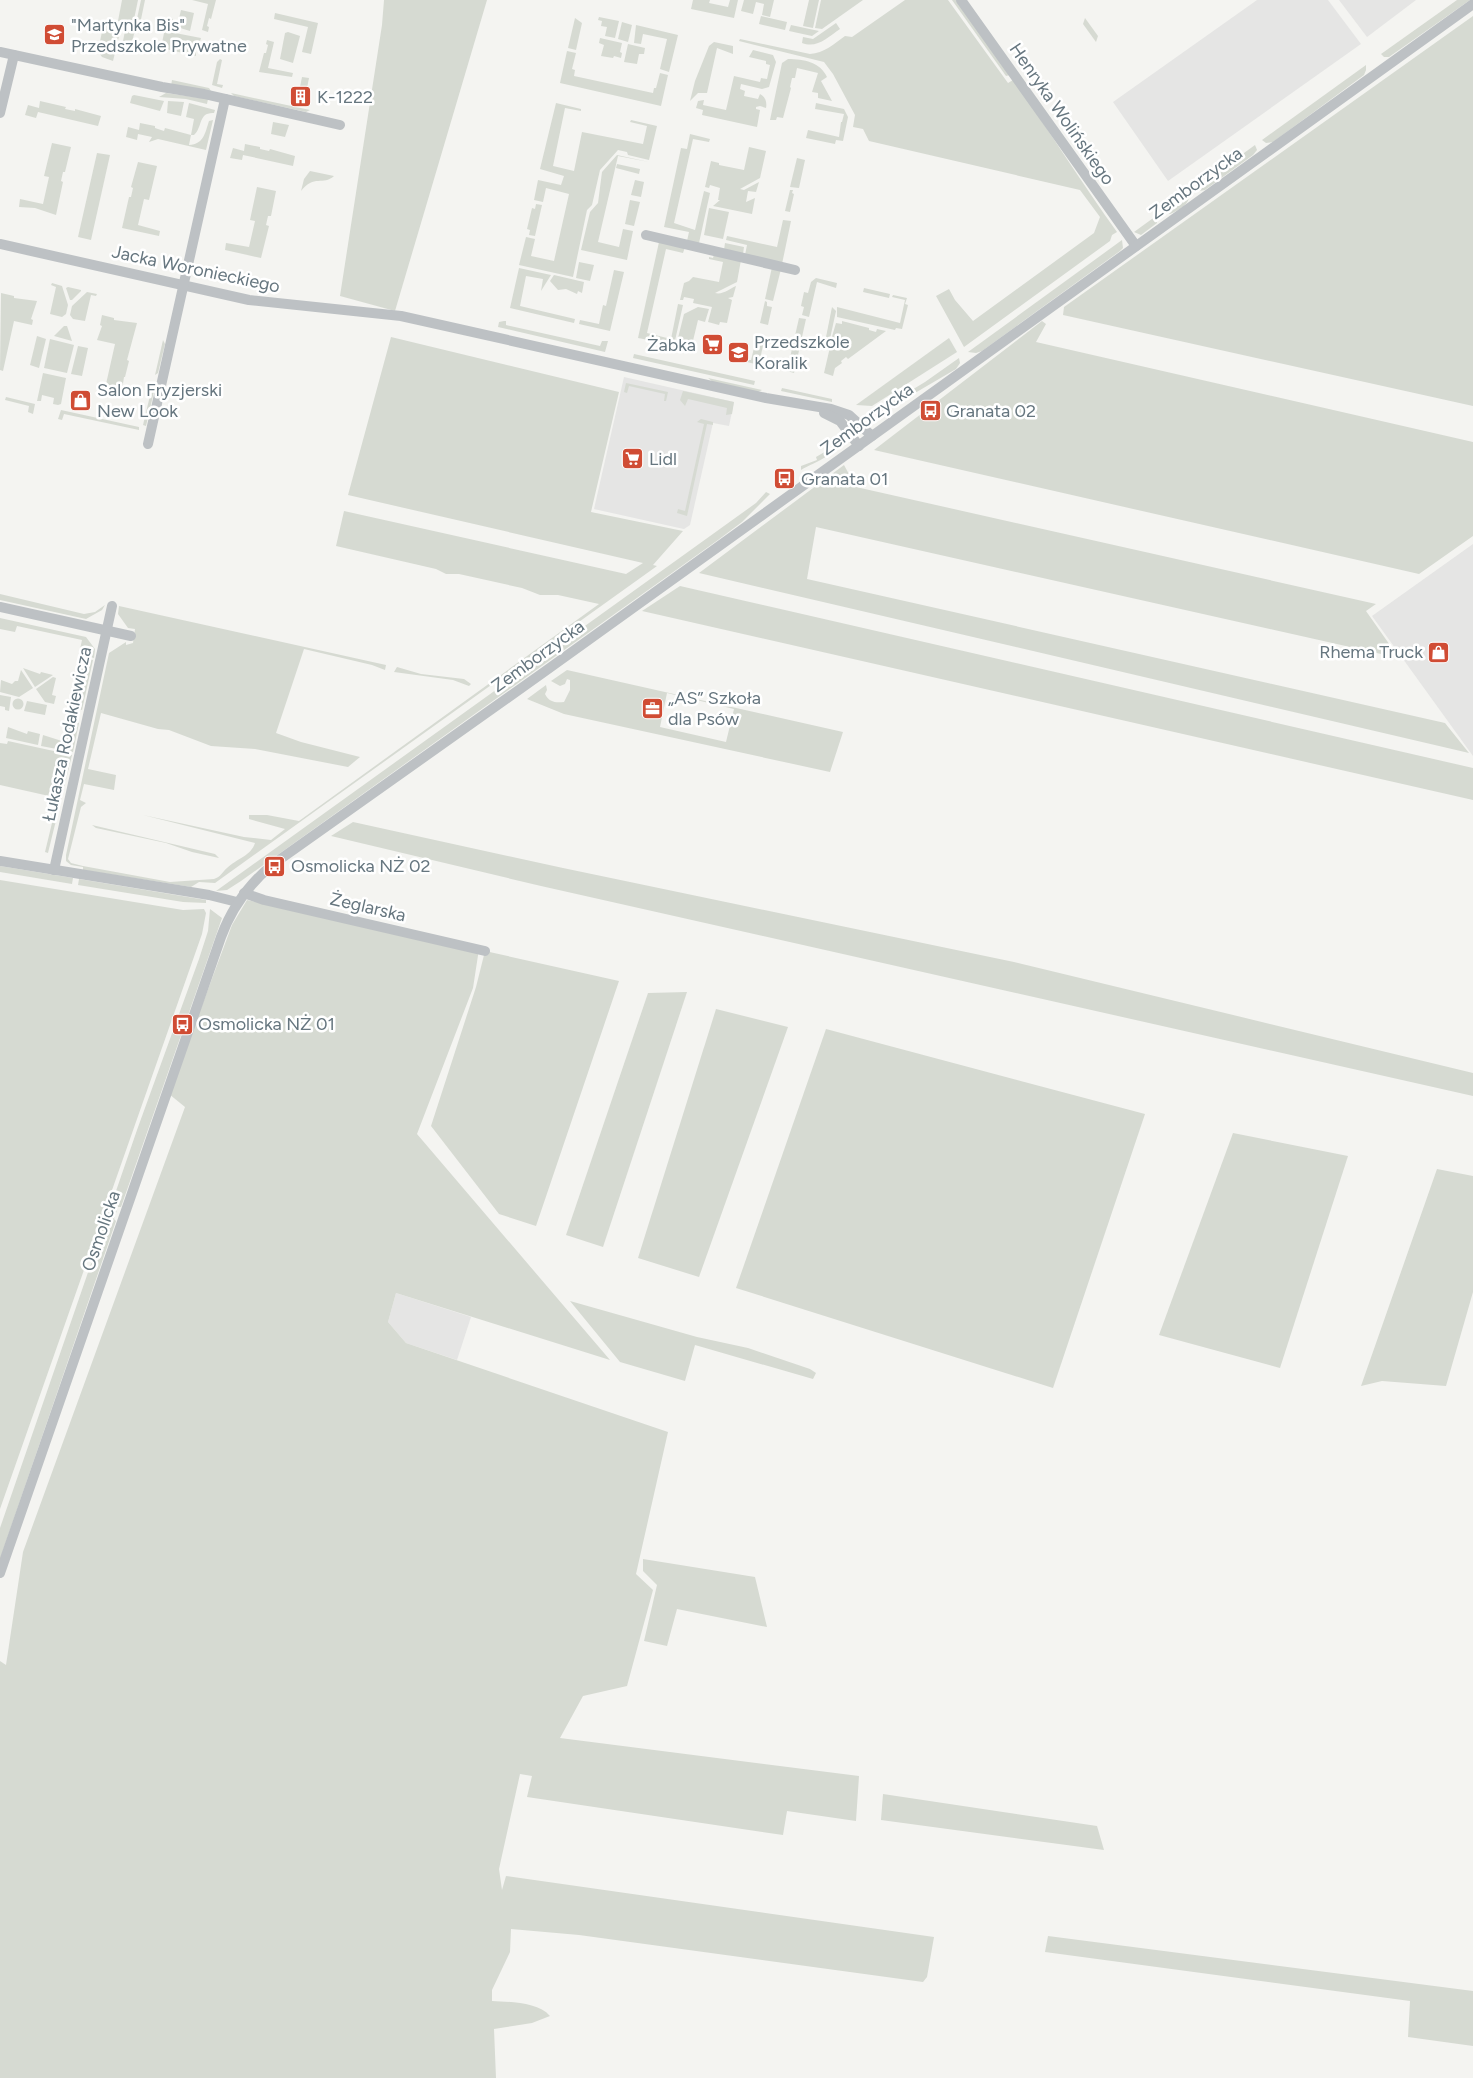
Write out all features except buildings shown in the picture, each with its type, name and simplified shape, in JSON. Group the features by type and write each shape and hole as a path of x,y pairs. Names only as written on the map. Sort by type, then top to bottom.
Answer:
{"street":[{"name":"Henryka Wolińskiego","path":"961,0 1136,246"},
{"name":"Zemborzycka","path":"237,902 257,878 276,863 1473,4"},
{"path":"0,52 340,125"},
{"path":"0,113 14,55"},
{"path":"148,444 225,99"},
{"path":"646,235 795,270"},
{"name":"Jacka Woronieckiego","path":"0,244 255,301 394,315 815,408"},
{"path":"815,408 831,409 845,413 864,427 872,436"},
{"path":"815,408 840,421 859,446"},
{"name":"Łukasza Rodakiewicza","path":"54,870 112,606"},
{"path":"0,607 131,636"},
{"path":"0,861 209,895 237,902"},
{"name":"Żeglarska","path":"244,893 264,900 485,951"},
{"name":"Osmolicka","path":"0,1573 226,923 237,902"}],"shaded area":[{"path":"122,0 138,0 133,24 118,21"},
{"path":"141,0 145,0 139,29 134,34 132,43 123,41 126,26 135,28"},
{"path":"192,0 216,0 207,26 209,27 208,32 202,30 208,4"},
{"path":"384,0 487,0 395,311 340,296 382,25"},
{"path":"693,0 710,0 709,3 728,7 730,0 738,0 734,18 691,9"},
{"path":"744,0 774,0 770,17 762,15 764,4 756,2 753,14 741,11"},
{"path":"809,0 819,0 813,28 803,26"},
{"path":"821,0 863,0 822,29 815,28"},
{"path":"905,0 948,0 1008,83 1013,80 1117,232 1112,235 1110,241 964,347 936,296 949,289 955,300 973,321 1094,233 1100,217 1080,190 869,141 863,129 853,127 855,115 833,74 824,62 739,41 740,39 810,54 820,52 845,36 852,37"},
{"path":"952,0 956,0 1010,75 1006,76"},
{"path":"1257,0 1328,0 1361,44 1168,181 1113,102"},
{"path":"1339,0 1416,0 1367,37"},
{"path":"1457,0 1470,0 1389,57 1384,57 1381,54"},
{"path":"181,10 194,13 190,31 177,27"},
{"path":"275,13 318,23 311,54 302,52 308,27 274,19"},
{"path":"761,16 787,22 785,30 759,24"},
{"path":"1473,16 1473,406 1063,315 1064,307"},
{"path":"599,17 619,21 615,38 605,36 607,27 601,26 602,21 598,20"},
{"path":"167,18 173,19 170,32 201,38 198,48 196,48 196,56 161,48"},
{"path":"575,18 582,23 576,50 568,48"},
{"path":"1085,18 1098,36 1096,42 1083,24"},
{"path":"104,22 120,26 121,28 113,61 102,57 98,51"},
{"path":"622,22 632,25 628,42 618,39"},
{"path":"836,23 840,29 822,41 813,44 802,43 803,37 813,39"},
{"path":"636,25 678,35 669,72 660,69 667,39 643,34 641,44 634,43"},
{"path":"791,25 819,31 812,36 789,31"},
{"path":"288,32 300,36 293,63 280,59 285,33"},
{"path":"600,38 622,43 621,58 601,56 604,45 599,43"},
{"path":"267,40 274,42 268,68 293,73 292,77 259,72 268,45 266,44"},
{"path":"714,42 733,46 733,54 717,48 707,93 698,93 690,101 695,81 709,46"},
{"path":"628,44 645,48 644,54 639,54 637,64 624,62"},
{"path":"753,50 773,55 776,62 769,87 762,89 741,84 740,89 745,91 744,96 758,99 760,94 766,100 766,108 756,107 756,109 760,110 757,127 702,115 703,110 696,108 698,101 704,100 703,105 726,110 734,76 760,82 761,78 767,79 770,65 766,64 766,61 749,57"},
{"path":"567,51 576,53 572,69 575,70 574,76 653,93 660,73 668,75 661,106 560,83"},
{"path":"220,59 222,60 217,84 223,85 222,88 212,85 217,62"},
{"path":"788,59 811,62 820,68 827,77 821,81 832,101 818,98 818,93 812,92 818,73 797,68 795,78 792,78 783,118 777,117 776,120 770,120 782,63"},
{"path":"1366,65 1364,75 1273,142 1266,143 1262,140"},
{"path":"302,77 309,78 306,93 299,92"},
{"path":"172,80 209,88 211,91 171,86"},
{"path":"166,93 208,99 207,104 186,99 159,97"},
{"path":"231,93 310,110 306,112 234,96"},
{"path":"134,95 164,101 160,111 130,103"},
{"path":"40,101 66,107 65,109 75,111 75,109 101,116 98,126 38,112 36,118 25,115 28,105 39,108"},
{"path":"168,101 184,102 181,116 167,113"},
{"path":"189,103 215,110 214,113 209,113 203,117 194,135 191,135 194,119 186,117"},
{"path":"556,103 581,109 581,111 565,108 553,166 574,171 582,132 643,144 647,126 630,122 631,120 657,126 649,160 628,155 627,152 618,150 600,170 592,205 587,210 573,277 519,265 526,237 535,239 531,256 554,261 569,194 546,188 543,202 534,200 538,180 561,185 564,176 540,169"},
{"path":"816,103 844,109 848,117 843,141 836,140 835,144 806,138 808,130 839,137 844,114 815,109"},
{"path":"213,120 206,150 158,139 149,142 152,137 138,134 137,140 126,137 128,127 139,130 140,123 155,126 155,128 164,131 165,128 191,135 189,145 198,143 205,134 209,121"},
{"path":"273,122 289,125 285,137 271,134"},
{"path":"690,134 710,139 709,142 693,139 674,223 695,230 704,191 710,193 699,243 687,241 689,232 664,227 681,148 687,149"},
{"path":"52,143 71,147 61,181 63,182 56,215 35,208 19,207 20,199 43,204 49,177 44,176"},
{"path":"245,144 295,156 293,166 243,155 242,160 230,158 233,148 244,151"},
{"path":"1255,145 1257,150 1253,155 1205,190 1199,191 1196,188"},
{"path":"749,147 766,151 760,178 740,189 744,190 759,182 756,192 748,191 746,202 755,198 752,214 713,206 720,200 718,200 720,188 710,185 709,188 705,187 711,161 719,163 719,165 744,170"},
{"path":"97,153 110,155 91,240 78,237"},
{"path":"617,155 649,162 618,156 598,242 619,247 623,229 633,231 627,260 581,250 590,212 598,203 602,172"},
{"path":"797,158 805,160 799,188 790,187"},
{"path":"138,162 157,166 149,200 144,199 138,225 160,231 159,236 122,228"},
{"path":"617,164 640,169 639,174 616,168"},
{"path":"310,171 334,176 326,180 314,181 301,191 304,179"},
{"path":"635,180 644,182 641,197 631,195"},
{"path":"257,187 276,191 271,216 268,216 266,225 269,226 261,258 225,250 226,243 249,247 255,221 250,220"},
{"path":"790,190 793,190 792,193 794,194 790,212 785,211"},
{"path":"1189,193 1188,200 1180,208 1170,214 1163,211"},
{"path":"630,200 640,202 634,226 625,224"},
{"path":"536,204 542,205 535,236 529,235 530,230 527,229 532,208 535,209"},
{"path":"709,208 729,212 723,239 704,235"},
{"path":"1156,216 1157,223 1141,235 1134,232"},
{"path":"783,220 791,221 782,264 745,255 747,245 726,240 727,236 777,247"},
{"path":"1122,240 1123,248 1120,251 982,351 976,353 968,352"},
{"path":"659,242 685,247 683,253 666,249 647,333 671,339 678,304 683,305 674,345 638,338"},
{"path":"725,243 744,247 743,254 724,250"},
{"path":"714,254 741,260 737,282 715,293 723,292 736,286 733,297 728,298 732,300 727,323 720,322 719,325 708,322 712,307 693,303 694,299 684,297 683,300 680,300 684,283 693,277 719,282 723,262 709,259 709,257 713,258"},
{"path":"579,262 594,265 590,281 576,278"},
{"path":"772,267 781,269 773,301 765,299"},
{"path":"519,268 551,275 541,291 543,279 526,276 520,306 575,319 574,323 510,308"},
{"path":"614,270 624,272 610,331 579,324 580,320 599,324 603,305 606,306"},
{"path":"554,275 584,282 582,293 578,291 577,294 566,289 558,290 550,281"},
{"path":"816,278 837,283 836,288 817,282 809,317 802,315 804,307 801,306 804,292 808,293 811,282"},
{"path":"52,283 62,286 68,305 66,314 62,317 50,314 56,287 51,285"},
{"path":"66,288 81,290 72,300 70,300"},
{"path":"864,288 890,294 889,298 863,292"},
{"path":"87,292 97,294 96,296 91,295 85,321 73,319 70,315 72,306"},
{"path":"1,293 14,296 14,298 37,301 31,319 33,320 32,325 14,321 3,371 0,370"},
{"path":"893,295 907,298 905,304 908,305 902,329 896,328 895,330 837,317 837,307 900,323 905,300 892,297"},
{"path":"765,301 767,306 772,307 768,325 760,323"},
{"path":"698,307 709,309 705,322 698,320 691,349 688,349 689,345 677,342 684,314"},
{"path":"832,307 836,311 828,348 824,347"},
{"path":"102,315 114,318 114,320 137,323 127,360 129,361 121,397 104,393 115,344 97,340 102,326 100,325"},
{"path":"799,318 806,319 794,373 787,371"},
{"path":"506,321 506,325 600,346 602,341 608,341 605,352 498,327 499,322"},
{"path":"842,321 869,328 869,330 876,332 877,329 886,331 848,359 846,357 841,361 842,363 835,368 833,376 824,373 830,347 833,347 834,341 831,340 836,323 842,324"},
{"path":"1042,321 1046,324 1036,342 1473,442 1473,536 1419,574 874,450"},
{"path":"64,326 67,326 72,341 54,336"},
{"path":"37,336 46,339 39,368 30,365"},
{"path":"391,337 619,392 591,512 683,531 653,565 657,566 215,883 199,882 191,887 83,870 83,867 71,865 66,861 66,855 109,653 126,642 126,645 133,643 135,629 128,628 118,614 119,606 386,665 385,670 372,665 304,649 276,733 301,742 360,757 348,767 255,749 211,746 169,730 158,729 101,713 88,769 116,775 114,790 84,784 80,800 86,803 81,807 68,859 71,863 83,866 170,882 214,879 247,854 255,843 143,815 244,837 271,840 285,829 249,819 249,815 267,815 299,821 599,604 558,595 540,595 522,588 459,574 446,574 436,569 336,546 344,511 626,574 643,563 348,495"},
{"path":"949,338 957,352 872,406 856,405"},
{"path":"50,339 74,345 67,373 44,368"},
{"path":"761,339 764,340 759,365 747,362 751,360 754,348 759,349"},
{"path":"163,340 165,344 158,373 155,375"},
{"path":"78,346 88,348 82,376 71,374"},
{"path":"634,354 755,381 754,385 633,358"},
{"path":"959,358 960,363 956,369 879,414 877,411 925,382"},
{"path":"43,373 66,378 61,404 53,404 54,398 42,395 41,401 37,401"},
{"path":"624,377 734,402 729,426 713,423 690,525 684,529 594,509"},
{"path":"708,378 762,390 758,392 713,382"},
{"path":"153,383 155,387 146,426 143,425"},
{"path":"626,383 668,392 666,401 664,401 665,394 629,386 627,393 624,392"},
{"path":"782,388 832,399 832,402 781,391"},
{"path":"683,391 734,402 732,414 726,415 727,408 688,399 685,406 680,400"},
{"path":"6,397 35,404 33,414 28,412 29,406 5,400"},
{"path":"61,410 139,427 139,430 64,414 62,420 58,419"},
{"path":"701,419 713,422 713,425 707,424 687,516 677,513 678,509 685,511 704,424 697,422"},
{"path":"842,434 838,447 833,452 801,470 801,466 817,460 816,457 833,447"},
{"path":"844,465 856,487 1376,604 1366,611 1399,658 816,527 807,579 1445,723 1469,753 699,573"},
{"path":"766,492 770,494 742,522 718,540 241,881 227,890 216,891 756,503"},
{"path":"1473,544 1473,756 1372,616"},
{"path":"680,586 1473,768 1473,800 642,611"},
{"path":"0,594 84,614 95,612 105,605 102,610 86,619 0,600"},
{"path":"0,618 86,637 95,649 94,658 79,654 82,640 17,626 15,632 0,629"},
{"path":"78,657 93,660 82,710 73,708 72,705 76,690 78,690 77,682 79,682 81,675 79,675 82,660"},
{"path":"397,667 421,674 464,679 471,684 469,686 453,680 394,672"},
{"path":"23,668 40,674 41,672 53,675 35,687"},
{"path":"21,670 33,688 19,697 0,692 1,680 12,684 18,681"},
{"path":"567,670 843,732 830,772 564,714 527,699 546,685 547,690 545,694 548,699 555,702 564,702 570,690 570,680 567,679 565,684 560,686 551,681","holes":["667,693 734,709 726,742 660,727"]},
{"path":"53,677 56,678 52,695 56,696 54,704 45,702 36,689"},
{"path":"0,695 11,697 9,711 5,710 5,707 0,706"},
{"path":"18,698 24,704 18,710 12,704"},
{"path":"27,701 47,705 45,715 24,711"},
{"path":"71,720 79,723 73,752 41,746 43,735 65,742 64,732 68,732"},
{"path":"8,727 27,734 28,731 40,734 38,745 6,738"},
{"path":"8,741 72,755 48,853 45,852 58,798 0,785 0,743 7,744"},
{"path":"353,822 1014,962 1473,1073 1473,1096 541,886 331,836"},
{"path":"92,825 215,854 219,858 192,852 166,843 96,828"},
{"path":"0,866 73,878 72,884 0,872"},
{"path":"79,879 206,900 206,903 183,902 78,885"},
{"path":"0,880 183,910 204,909 206,913 202,934 0,1509"},
{"path":"247,900 479,949 473,988 417,1134 610,1360 396,1293 388,1322 406,1343 668,1432 636,1574 653,1590 627,1686 583,1696 560,1738 859,1776 856,1821 787,1811 783,1835 527,1797 532,1776 520,1774 499,1869 502,1890 506,1876 934,1937 927,1977 923,1982 579,1935 511,1929 510,1952 492,1990 492,2001 531,2005 545,2011 550,2016 532,2023 494,2029 496,2078 0,2078 0,1661 6,1665 23,1552 185,1107 169,1094 232,925"},
{"path":"210,909 222,918 121,1207 118,1207 114,1219 116,1221 0,1559 0,1528 137,1130 199,959 208,931"},
{"path":"485,951 619,981 536,1226 499,1214 431,1126 476,987"},
{"path":"687,992 603,1247 566,1235 648,993"},
{"path":"716,1009 788,1027 699,1277 638,1258"},
{"path":"826,1029 1145,1114 1053,1388 736,1288"},
{"path":"1233,1133 1348,1156 1280,1368 1159,1335"},
{"path":"1437,1169 1473,1176 1473,1292 1446,1386 1382,1381 1361,1386"},
{"path":"396,1293 471,1317 457,1360 406,1343 388,1322"},
{"path":"570,1301 697,1337 748,1348 810,1369 816,1373 813,1379 695,1345 685,1381 620,1362"},
{"path":"643,1559 755,1577 767,1627 677,1609 667,1646 644,1641 657,1585 643,1571"},
{"path":"883,1794 1097,1826 1104,1850 881,1820"},
{"path":"1048,1936 1473,1991 1473,2046 1408,2037 1410,2001 1045,1952"}],"place":[{"name":"\"Martynka Bis\" Przedszkole Prywatne","path":"55,35"},
{"name":"K-1222","path":"301,97"},
{"name":"Żabka","path":"712,345"},
{"name":"Przedszkole Koralik","path":"738,352"},
{"name":"Salon Fryzjerski New Look","path":"81,400"},
{"name":"Granata 02","path":"930,411"},
{"name":"Lidl","path":"633,459"},
{"name":"Granata 01","path":"785,479"},
{"name":"Rhema Truck","path":"1439,652"},
{"name":"„AS” Szkoła dla Psów","path":"652,708"},
{"name":"Osmolicka NŻ 02","path":"275,866"},
{"name":"Osmolicka NŻ 01","path":"182,1024"}]}
